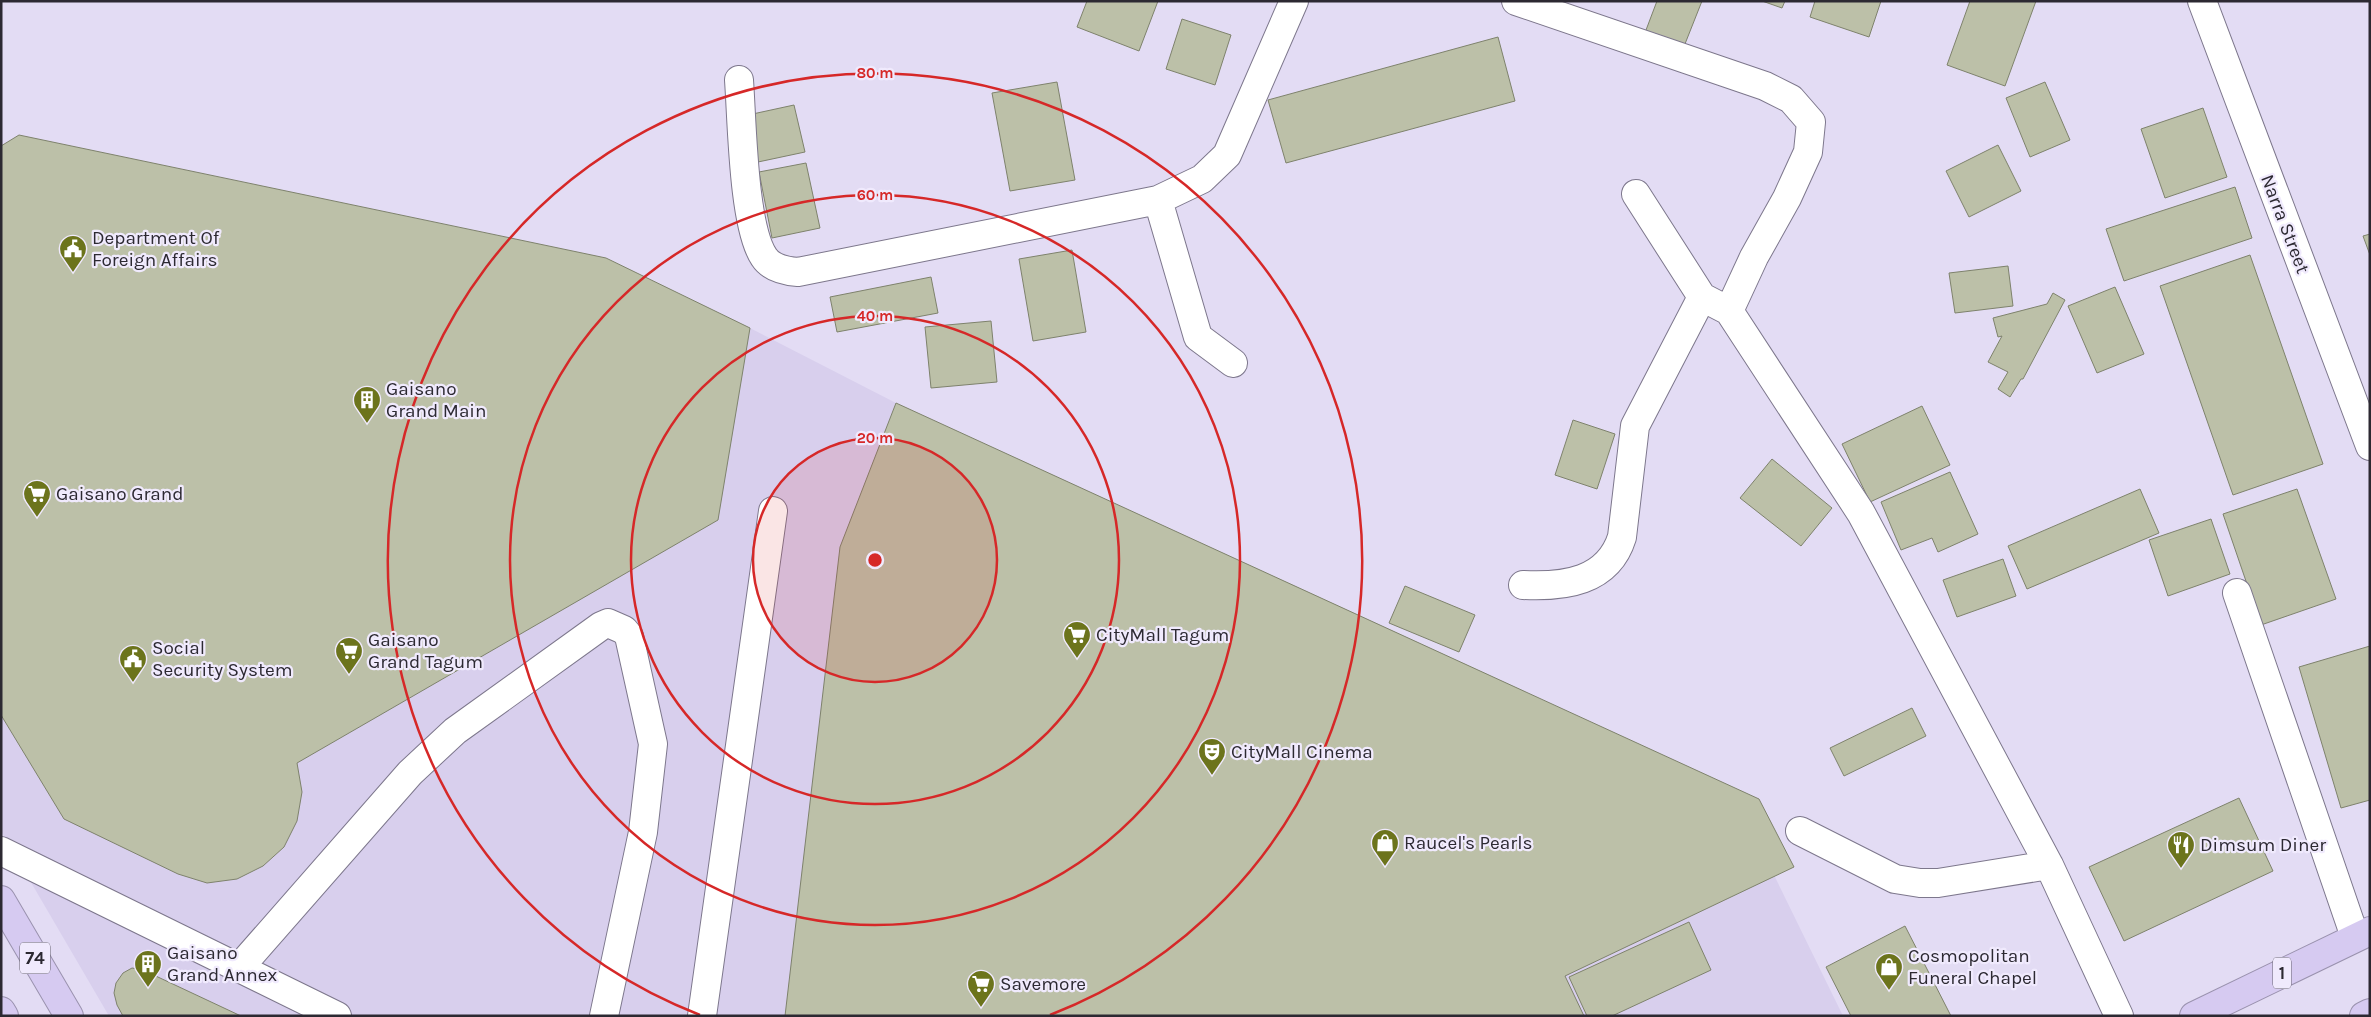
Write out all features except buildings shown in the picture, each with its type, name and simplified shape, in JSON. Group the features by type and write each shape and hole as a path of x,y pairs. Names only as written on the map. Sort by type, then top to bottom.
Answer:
{"highway":[{"name":"74","path":"1,900 69,1016"},
{"name":"1","path":"2194,1016 2363,934"},
{"path":"1,1011 4,1016"},
{"path":"2364,1016 2370,1013"}],"street":[{"path":"739,80 746,181 756,238 764,257 771,264 785,270 798,272 1158,200 1202,180 1227,155 1294,1"},
{"path":"1516,1 1765,86 1791,100 1811,122 1808,152 1787,198 1754,257 1729,311"},
{"name":"Narra Street","path":"2202,1 2370,446"},
{"path":"1636,194 1702,297 1729,311 1861,513 2049,865 2119,1016"},
{"path":"1158,200 1198,337 1234,362"},
{"path":"1523,585 1551,586 1588,578 1618,551 1622,537 1635,426 1702,297"},
{"path":"702,1016 773,511"},
{"path":"2237,593 2363,934"},
{"path":"239,968 410,773 455,731 601,626 608,623 620,628 629,636 653,744 642,832 604,1016"},
{"path":"1800,831 1895,878 1920,883 1938,883 2049,865"},
{"path":"1,851 337,1016"}],"shaded area":[{"path":"1,146 750,328 896,403 1759,799 1794,867 1774,875 1843,1016 109,1016 1,831"}],"place":[{"name":"Department Of Foreign Affairs","path":"73,273"},
{"name":"Gaisano Grand Main","path":"367,424"},
{"name":"Gaisano Grand","path":"37,518"},
{"name":"CityMall Tagum","path":"1077,659"},
{"name":"Gaisano Grand Tagum","path":"349,675"},
{"name":"Social Security System","path":"133,683"},
{"name":"CityMall Cinema","path":"1212,776"},
{"name":"Raucel's Pearls","path":"1385,867"},
{"name":"Dimsum Diner","path":"2181,869"},
{"name":"Gaisano Grand Annex","path":"148,988"},
{"name":"Cosmopolitan Funeral Chapel","path":"1889,991"},
{"name":"Savemore","path":"981,1008"}]}
